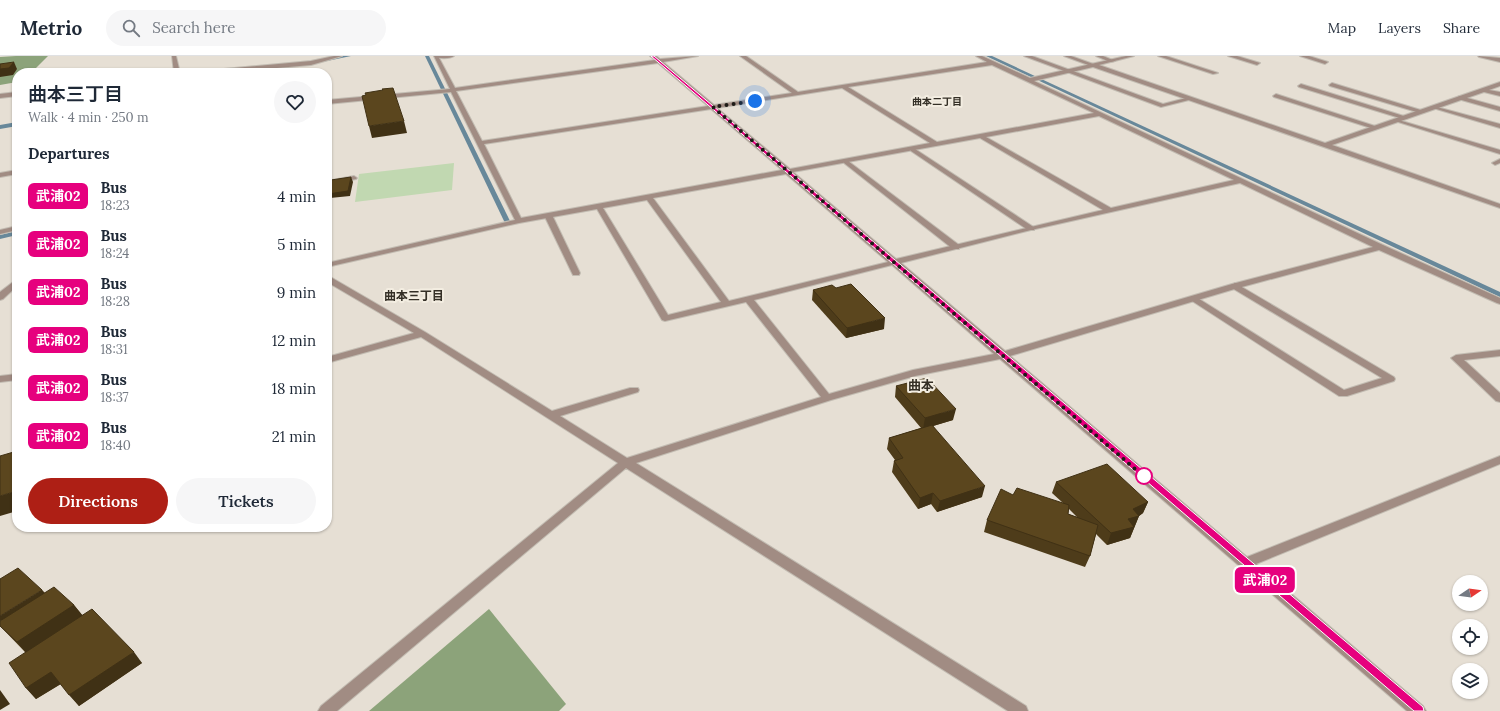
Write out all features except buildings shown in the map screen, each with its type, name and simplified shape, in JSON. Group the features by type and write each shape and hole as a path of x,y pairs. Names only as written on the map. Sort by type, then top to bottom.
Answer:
{"street":[{"path":"174,56 176,68"},
{"path":"311,63 314,56"},
{"path":"256,68 311,63 340,56"},
{"path":"452,56 436,56 519,221"},
{"path":"332,102 452,90 656,59 693,56"},
{"path":"743,56 798,94"},
{"path":"978,56 1380,247 1500,301"},
{"path":"1027,56 1163,106 1190,99"},
{"path":"1066,56 1500,206"},
{"path":"1098,56 1112,61"},
{"path":"1030,80 1132,56"},
{"path":"1161,56 1215,73"},
{"path":"1231,56 1257,63"},
{"path":"1303,56 1325,62"},
{"path":"1482,56 1500,60"},
{"path":"656,59 1418,711"},
{"path":"481,143 993,63"},
{"path":"1324,146 1500,84"},
{"path":"1332,85 1422,112"},
{"path":"1301,86 1405,118"},
{"path":"844,87 937,146"},
{"path":"1484,90 1500,94"},
{"path":"0,96 12,95"},
{"path":"1276,96 1376,128"},
{"path":"1460,98 1500,109"},
{"path":"1434,107 1500,126"},
{"path":"332,264 519,221 600,208 788,172 937,146 1100,114"},
{"path":"1396,120 1500,152"},
{"path":"982,137 1109,210"},
{"path":"913,150 1031,228"},
{"path":"846,162 956,247"},
{"path":"0,175 12,173"},
{"path":"332,182 354,178"},
{"path":"600,208 665,318 748,299 1031,228 1241,181"},
{"path":"649,198 727,304"},
{"path":"549,217 576,273"},
{"path":"0,232 12,229"},
{"path":"326,711 626,462 827,398 913,373 1003,355 1235,286 1380,247"},
{"path":"332,281 422,334 1021,711"},
{"path":"0,297 12,286"},
{"path":"1193,299 1343,394 1390,379 1235,286"},
{"path":"748,299 827,398"},
{"path":"332,359 422,334"},
{"path":"1500,353 1456,358 1500,399"},
{"path":"0,379 12,378"},
{"path":"551,415 634,390"},
{"path":"1245,563 1500,460"}],"green space":[{"path":"48,56 36,68 12,68 12,83 0,85 0,57"},
{"path":"454,163 452,190 355,202 359,174"},
{"path":"489,609 566,704 559,711 369,711"}],"waterway":[{"path":"303,65 349,56"},
{"path":"427,56 507,221"},
{"path":"988,56 1500,295"},
{"path":"276,68 286,67"},
{"path":"0,127 12,125"},
{"path":"0,237 12,234"}],"bus line":[{"name":"武浦02","path":"653,56 1418,711"}],"district":[{"name":"曲本二丁目","path":"937,101"},
{"name":"曲本三丁目","path":"414,296"},
{"name":"曲本","path":"921,385"}],"route":[{"path":"755,101 713,107 1148,480 1144,476"}]}
